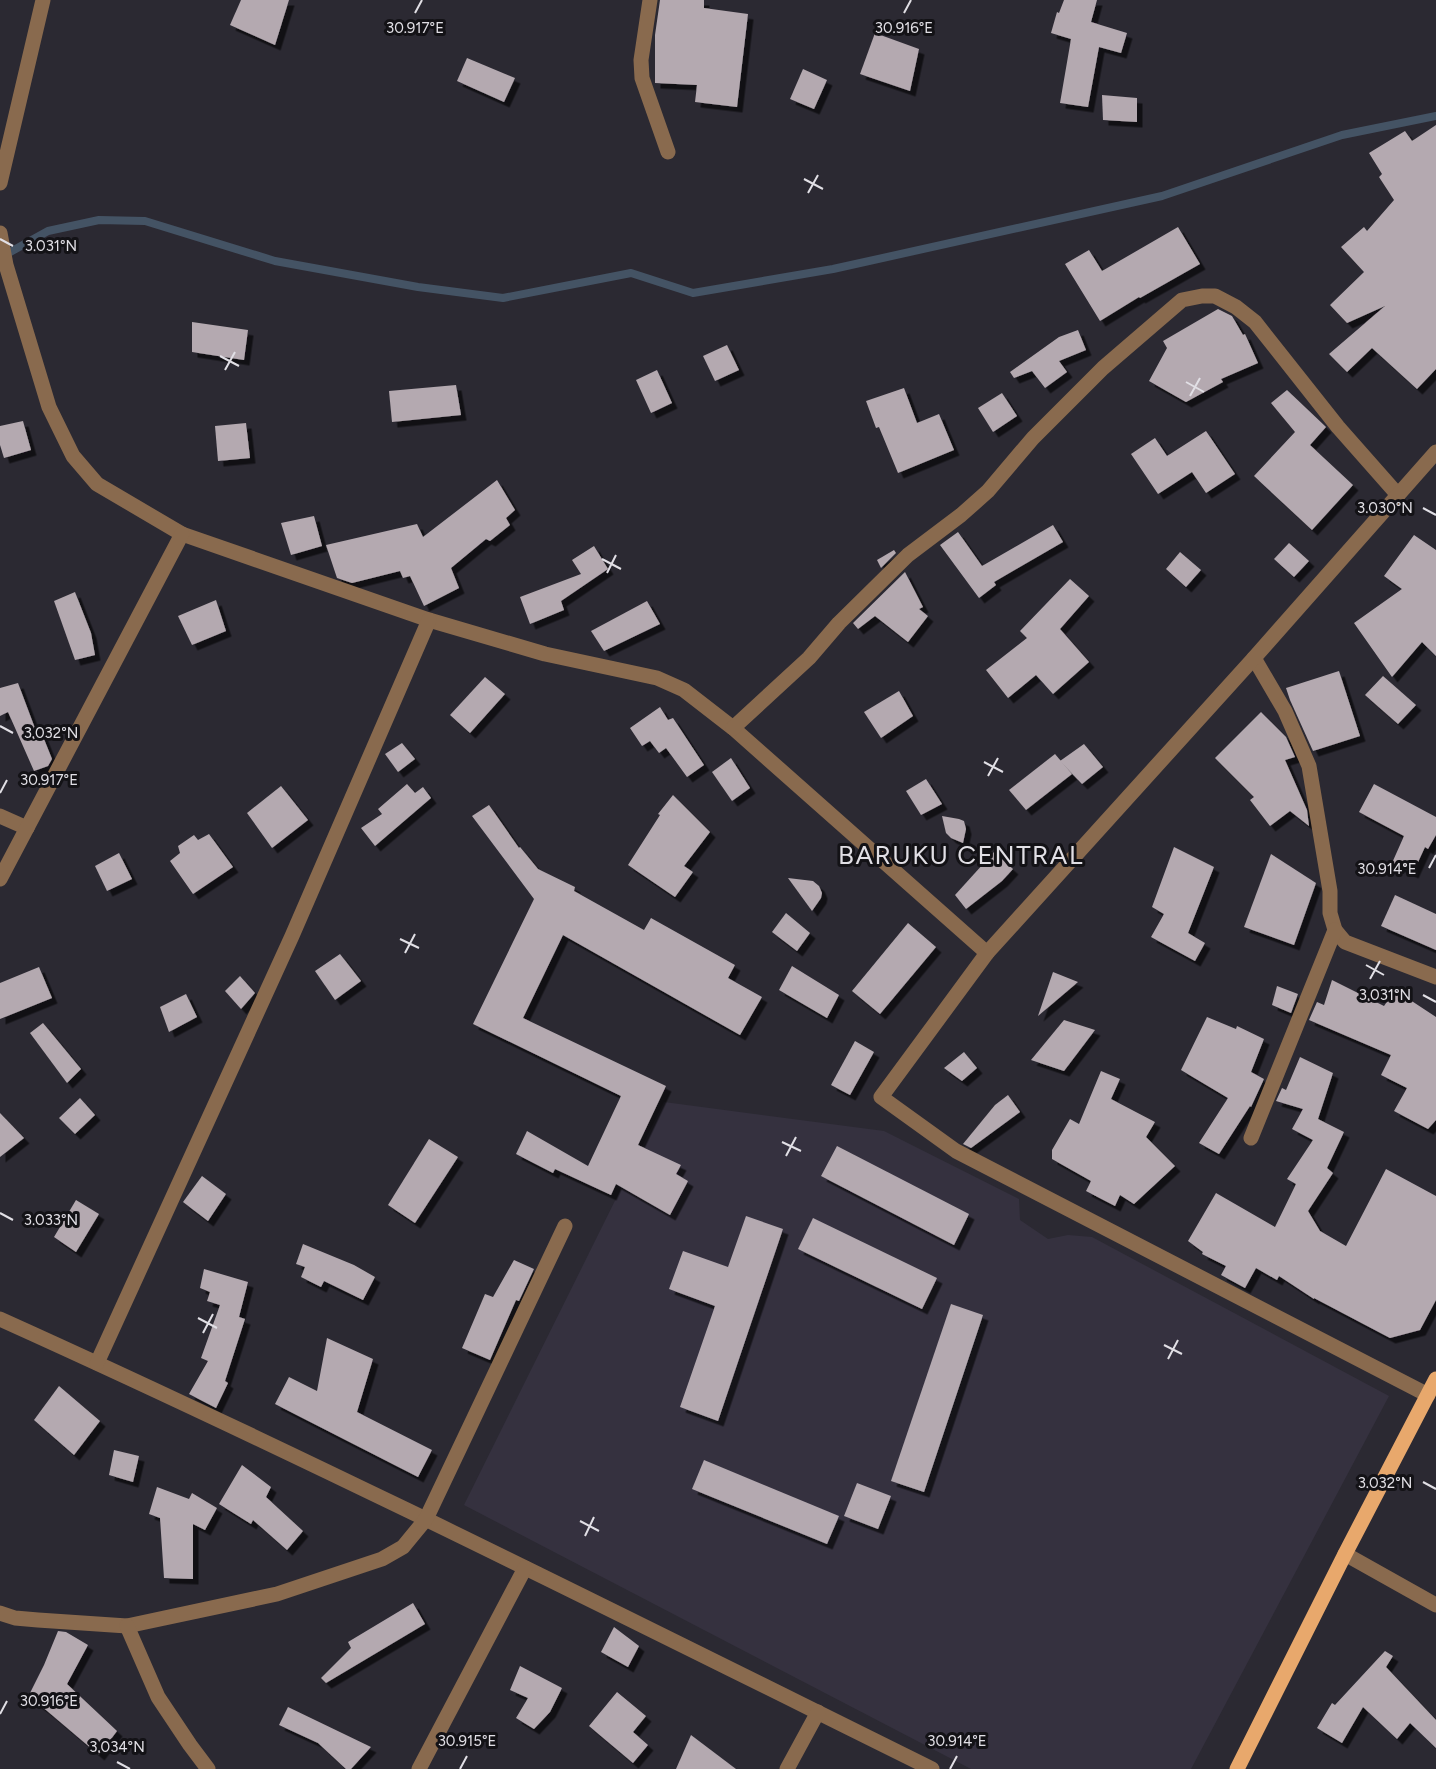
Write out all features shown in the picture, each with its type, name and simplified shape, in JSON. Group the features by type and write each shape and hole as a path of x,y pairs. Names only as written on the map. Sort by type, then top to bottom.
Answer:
{"main road":[{"path":"1237,1769 1436,1379"}],"street":[{"path":"0,183 43,0"},
{"path":"650,0 641,60 642,78 668,152"},
{"path":"0,233 6,265 49,407 73,456 97,484 182,534 429,620 545,654 657,678 684,690 733,728 987,953"},
{"path":"733,728 809,658 839,622 908,555 988,491 1033,438 1103,368 1182,300 1202,296 1215,297 1236,307 1255,322 1338,427 1398,495"},
{"path":"1428,1395 956,1151 881,1097 987,953 1254,658 1436,452"},
{"path":"0,879 182,534"},
{"path":"97,1363 292,936 429,620"},
{"path":"1254,658 1285,711 1309,766 1329,891 1330,913 1335,930 1345,942 1436,977"},
{"path":"0,816 27,828"},
{"path":"1251,1138 1335,930"},
{"path":"0,1613 15,1618 127,1626 277,1594 382,1559 404,1547 426,1519 565,1227"},
{"path":"0,1319 426,1519 932,1769"},
{"path":"1345,1554 1436,1605"},
{"path":"419,1769 525,1568"},
{"path":"127,1626 158,1697 208,1769"},
{"path":"787,1769 818,1712"}],"shaded area":[{"path":"664,1102 884,1131 1019,1199 1020,1220 1048,1239 1068,1235 1092,1237 1389,1396 1191,1769 971,1769 464,1505"}],"building":[{"path":"241,0 289,0 275,45 230,25"},
{"path":"660,0 704,0 704,8 748,14 737,107 695,102 697,85 655,83 655,35"},
{"path":"1064,0 1097,0 1091,22 1127,33 1121,53 1099,47 1088,107 1060,103 1071,39 1051,33 1057,12 1059,13"},
{"path":"875,33 919,49 910,91 860,74"},
{"path":"467,58 515,78 504,102 457,81"},
{"path":"803,69 827,80 814,109 790,99"},
{"path":"1102,95 1137,98 1137,122 1103,120"},
{"path":"1436,125 1436,369 1417,389 1372,348 1347,372 1329,354 1385,306 1347,323 1330,305 1364,272 1341,247 1364,227 1367,231 1394,200 1379,177 1382,174 1369,153 1405,131 1412,141"},
{"path":"1178,227 1200,264 1100,321 1065,264 1089,250 1102,271"},
{"path":"1218,309 1232,316 1243,335 1245,334 1258,363 1221,379 1223,382 1186,402 1149,381 1167,348 1163,341"},
{"path":"192,322 248,330 244,360 192,352"},
{"path":"1078,330 1086,350 1059,361 1067,372 1045,388 1032,371 1014,378 1010,372 1059,337"},
{"path":"727,345 739,370 715,381 703,356"},
{"path":"657,370 672,403 651,413 636,380"},
{"path":"456,385 461,415 392,422 389,391"},
{"path":"904,388 917,423 939,414 954,450 898,473 879,427 876,428 866,401"},
{"path":"1287,390 1326,427 1310,445 1353,485 1312,530 1254,476 1295,432 1271,403"},
{"path":"1002,393 1017,416 993,432 978,408"},
{"path":"23,421 31,450 4,458 0,445 0,426"},
{"path":"246,423 250,458 218,461 215,426"},
{"path":"1206,431 1235,474 1206,493 1192,472 1158,494 1131,454 1155,438 1167,456"},
{"path":"497,480 515,510 506,518 510,525 490,541 486,539 451,568 459,588 424,606 410,576 403,578 400,571 352,583 337,578 326,545 417,524 423,537"},
{"path":"314,516 322,546 291,555 281,523"},
{"path":"1053,525 1063,542 994,582 996,585 979,598 940,545 958,532 982,566"},
{"path":"1414,535 1436,550 1436,656 1422,642 1392,677 1354,623 1402,589 1384,576"},
{"path":"1289,543 1309,561 1294,577 1274,559"},
{"path":"594,546 608,569 561,601 564,610 530,624 520,597 581,574 572,560"},
{"path":"894,550 896,553 881,568 877,560"},
{"path":"1180,552 1201,570 1186,587 1166,569"},
{"path":"905,572 923,607 919,609 928,616 908,642 875,616 858,629 853,623"},
{"path":"1070,579 1089,596 1060,629 1089,662 1053,694 1036,675 1008,698 986,670 1027,638 1020,631"},
{"path":"75,592 91,633 95,655 75,660 54,601"},
{"path":"216,600 226,631 192,645 178,616"},
{"path":"647,601 660,624 604,651 591,631"},
{"path":"1339,671 1360,736 1313,751 1286,688"},
{"path":"1383,676 1416,705 1398,724 1365,695"},
{"path":"485,677 505,694 470,733 450,715"},
{"path":"18,683 36,731 40,729 52,759 48,766 34,771 8,712 0,716 0,688"},
{"path":"899,691 913,716 881,738 864,712"},
{"path":"660,707 668,720 673,718 704,765 687,777 666,748 659,753 650,741 642,746 630,728"},
{"path":"1261,712 1286,737 1295,757 1285,760 1307,810 1309,826 1290,811 1270,826 1250,800 1254,797 1215,758"},
{"path":"402,743 415,759 398,772 385,754"},
{"path":"1084,744 1103,767 1082,784 1060,761"},
{"path":"1055,754 1072,774 1026,810 1009,790"},
{"path":"731,758 750,788 732,801 712,772"},
{"path":"926,779 942,804 921,815 906,791"},
{"path":"407,784 415,793 423,787 431,798 375,846 361,828 382,814 378,809"},
{"path":"1374,784 1436,817 1436,835 1428,849 1425,847 1413,873 1392,863 1404,836 1359,812"},
{"path":"281,786 308,820 272,848 247,813"},
{"path":"673,795 710,832 684,866 693,872 675,897 628,865 660,815 658,814"},
{"path":"489,805 519,848 538,869 575,887 574,891 644,930 651,918 735,965 728,978 762,997 740,1035 563,935 523,1018 666,1086 638,1145 681,1165 676,1174 688,1181 670,1215 616,1184 611,1195 555,1169 553,1173 516,1154 527,1131 588,1166 621,1096 473,1024 534,899 472,816"},
{"path":"942,816 964,821 966,829 963,843 946,833"},
{"path":"209,834 233,867 193,894 170,861 180,853 178,846 194,835 198,840"},
{"path":"1174,847 1214,867 1188,933 1205,943 1195,961 1151,937 1164,914 1152,907"},
{"path":"994,852 1013,869 1002,881 966,909 955,895"},
{"path":"119,853 132,879 107,891 95,866"},
{"path":"1271,854 1316,883 1294,945 1244,927"},
{"path":"788,878 813,881 819,886 822,893 821,898 812,911"},
{"path":"1395,895 1436,914 1436,950 1381,926"},
{"path":"786,913 810,933 797,951 772,932"},
{"path":"908,923 936,947 880,1014 852,991"},
{"path":"340,954 361,981 335,1000 315,971"},
{"path":"792,966 839,995 827,1018 779,990"},
{"path":"39,967 52,998 0,1019 0,983"},
{"path":"1053,972 1078,982 1038,1016"},
{"path":"240,976 255,993 241,1009 225,991"},
{"path":"1332,980 1384,1006 1395,990 1436,1017 1436,1120 1428,1129 1394,1111 1407,1088 1381,1075 1391,1055 1309,1020 1317,1002 1324,1005"},
{"path":"1277,986 1298,994 1291,1013 1272,1005"},
{"path":"186,994 197,1017 169,1032 160,1007"},
{"path":"1207,1017 1236,1029 1237,1026 1264,1039 1251,1072 1264,1079 1251,1107 1219,1154 1199,1143 1228,1098 1181,1070"},
{"path":"1064,1020 1095,1030 1064,1071 1031,1060"},
{"path":"43,1023 81,1069 67,1083 30,1033"},
{"path":"855,1041 874,1052 850,1095 831,1085"},
{"path":"964,1052 977,1068 962,1081 944,1068"},
{"path":"1300,1057 1333,1073 1318,1119 1344,1132 1327,1168 1333,1173 1308,1211 1320,1231 1346,1246 1386,1169 1436,1196 1436,1300 1420,1330 1390,1338 1314,1299 1279,1276 1277,1280 1256,1268 1245,1288 1221,1275 1226,1266 1202,1254 1203,1252 1188,1241 1216,1193 1275,1227 1296,1184 1287,1179 1313,1140 1292,1129 1303,1109 1276,1101 1282,1088 1286,1090"},
{"path":"1101,1071 1120,1079 1111,1099 1155,1122 1146,1137 1175,1166 1134,1204 1120,1195 1115,1206 1086,1191 1091,1181 1052,1159 1052,1150 1070,1119 1079,1124"},
{"path":"1008,1095 1020,1112 971,1148 963,1144 995,1105"},
{"path":"80,1098 95,1115 75,1134 59,1118"},
{"path":"0,1113 24,1138 0,1157"},
{"path":"429,1139 458,1157 415,1223 388,1205"},
{"path":"837,1146 969,1214 954,1245 821,1176"},
{"path":"202,1176 226,1194 208,1221 183,1202"},
{"path":"76,1200 99,1214 76,1252 54,1237"},
{"path":"746,1216 783,1229 718,1421 680,1407 715,1306 669,1289 683,1251 728,1267"},
{"path":"813,1218 937,1278 922,1309 798,1249"},
{"path":"303,1244 354,1265 375,1277 363,1300 324,1281 321,1287 301,1277 305,1267 296,1264"},
{"path":"514,1260 534,1269 519,1301 516,1300 490,1360 462,1348 485,1294 493,1297"},
{"path":"204,1269 248,1282 239,1317 245,1319 225,1381 228,1383 216,1408 189,1394 208,1361 201,1358 220,1305 207,1301 210,1292 200,1288"},
{"path":"951,1304 983,1315 924,1492 891,1481"},
{"path":"327,1338 373,1359 357,1412 432,1450 418,1477 275,1404 289,1377 317,1391"},
{"path":"59,1386 100,1421 74,1455 34,1420"},
{"path":"114,1450 139,1456 133,1482 109,1475"},
{"path":"704,1460 839,1516 827,1544 692,1489"},
{"path":"242,1465 271,1487 266,1497 303,1531 287,1550 253,1520 251,1524 219,1504"},
{"path":"857,1483 891,1496 878,1529 844,1516"},
{"path":"157,1487 189,1499 192,1493 217,1508 205,1530 193,1524 193,1579 164,1578 160,1518 149,1514"},
{"path":"413,1603 425,1624 326,1683 321,1678 351,1648 348,1642"},
{"path":"614,1627 639,1646 628,1667 601,1652"},
{"path":"58,1631 66,1632 88,1645 67,1684 117,1731 99,1755 28,1697"},
{"path":"1385,1651 1393,1656 1386,1667 1436,1720 1436,1748 1410,1723 1397,1739 1363,1707 1342,1743 1317,1728 1332,1703 1335,1705"},
{"path":"520,1666 562,1688 550,1712 534,1729 516,1718 528,1698 510,1690"},
{"path":"617,1692 646,1716 633,1732 648,1745 633,1763 589,1726"},
{"path":"288,1707 371,1747 351,1769 346,1769 318,1743 279,1725"},
{"path":"691,1735 736,1769 676,1769"}],"waterway":[{"path":"3,256 48,231 99,220 145,221 275,261 418,287 503,298 631,273 693,293 833,269 1162,196 1342,135 1436,116"}],"district":[{"name":"BARUKU CENTRAL","path":"961,855"}]}
